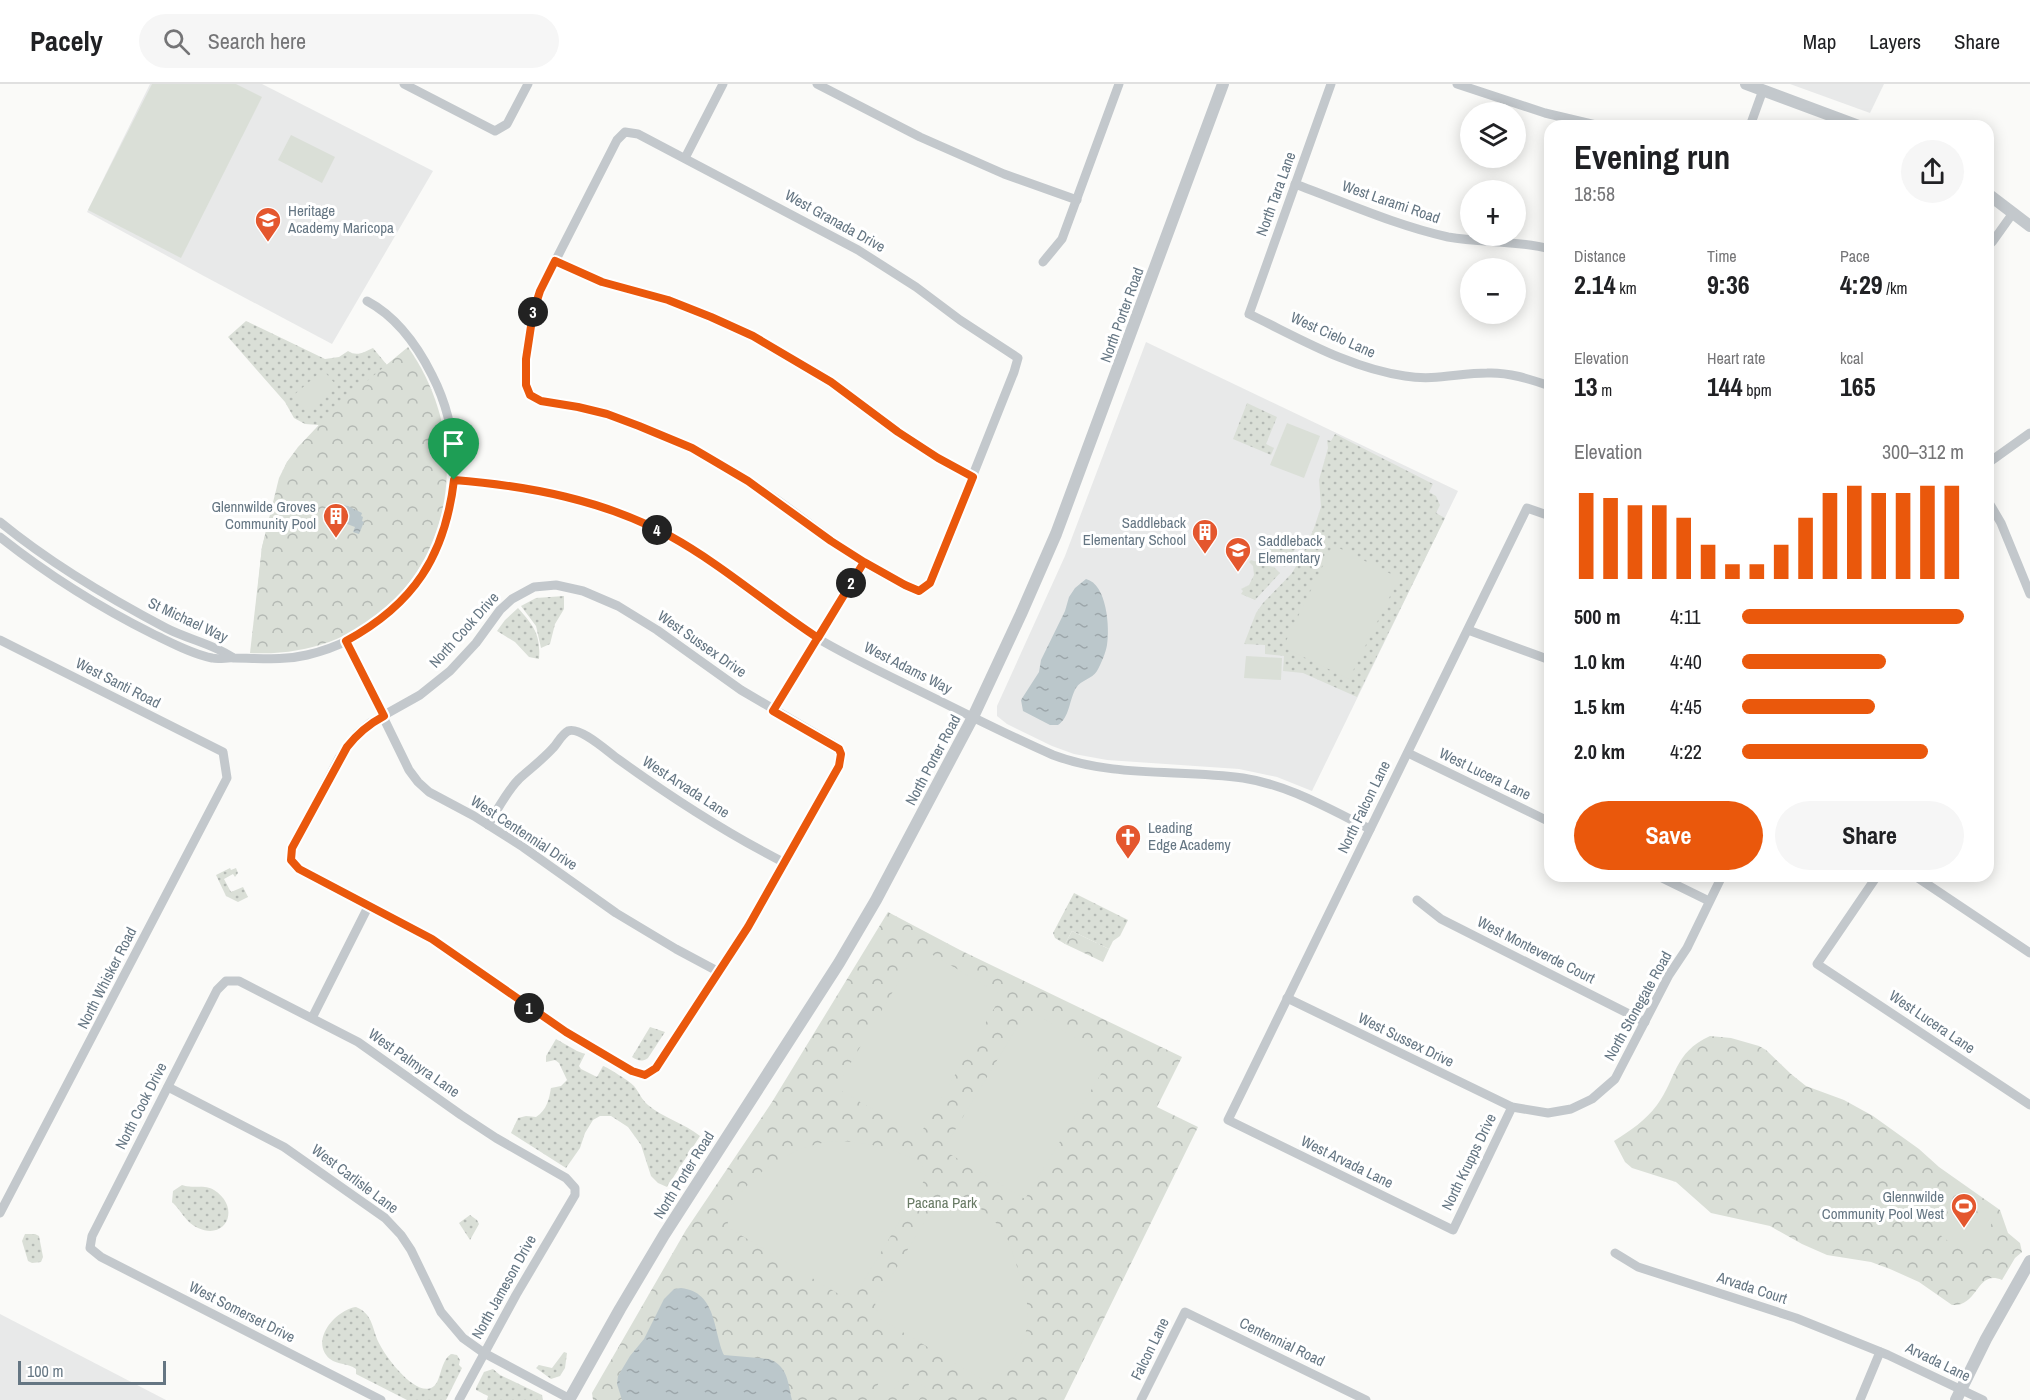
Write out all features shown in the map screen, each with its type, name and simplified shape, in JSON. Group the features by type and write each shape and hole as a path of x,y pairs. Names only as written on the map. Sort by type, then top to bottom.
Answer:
{"street":[{"path":"404,84 495,131 507,124 528,84"},
{"path":"685,158 723,84"},
{"path":"817,84 930,141 1004,174 1077,201"},
{"path":"1043,262 1062,239 1119,84"},
{"name":"North Porter Road","path":"570,1400 664,1234 840,963 973,717 1022,614 1056,534 1223,84"},
{"name":"North Tara Lane","path":"1249,314 1331,84"},
{"path":"1457,84 1545,113 1575,120"},
{"path":"1746,84 1842,120"},
{"path":"1752,120 1763,90"},
{"name":"West Granada Drive","path":"555,261 617,140 625,132 638,134 685,158 850,245 907,280 960,320 1018,358 973,477"},
{"name":"West Larami Road","path":"1295,184 1414,228 1448,237 1477,241 1507,241 1544,248"},
{"path":"1994,199 2030,226"},
{"path":"1994,240 2013,213"},
{"path":"555,261 602,282 668,300 753,336 814,372 938,458 973,477 930,583 919,591 864,562 748,481 692,448 607,414 541,401 530,395 526,385 526,359 533,313 540,291 555,261"},
{"path":"232,657 267,660 307,655 346,641 370,628 403,600 418,582 441,540 452,501 454,480 453,441 449,421 426,362 387,313 367,301"},
{"name":"West Cielo Lane","path":"1249,314 1341,358 1385,373 1432,378 1488,373 1515,376 1544,384"},
{"path":"1994,459 2030,434"},
{"name":"West Adams Way","path":"454,480 505,484 550,492 593,503 631,518 670,536 705,558 818,638 884,674 1031,746 1070,762 1096,767 1226,777 1261,782 1301,795 1370,829"},
{"name":"North Falcon Lane","path":"1228,1120 1527,508 1544,514"},
{"path":"1994,511 2030,594"},
{"name":"St Michael Way","path":"0,522 59,565 110,598 169,630 224,651 232,657"},
{"name":"St Michael Way","path":"0,537 61,582 137,626 212,658 232,657"},
{"path":"773,711 864,562"},
{"name":"West Sussex Drive","path":"534,587 556,585 583,591 618,606 657,630 708,668 773,711 833,744 841,754 839,766 785,863"},
{"name":"North Cook Drive","path":"369,905 299,869 291,860 292,848 347,747 357,734 370,723 420,695 450,671 476,643 500,610 512,599 534,587"},
{"path":"1468,630 1544,658"},
{"name":"West Santi Road","path":"0,640 223,752"},
{"name":"West Centennial Drive","path":"346,641 409,770 429,792 523,847 616,913 719,972"},
{"name":"West Arvada Lane","path":"488,825 519,779 551,750 563,735 574,730 587,736 698,814 785,863"},
{"name":"North Whisker Road","path":"0,1213 227,778 223,752"},
{"name":"West Lucera Lane","path":"1408,753 1544,819"},
{"path":"312,1018 369,905 432,939 566,1032 632,1071 645,1075 656,1068 748,927 785,863"},
{"path":"1670,882 1710,901"},
{"name":"North Stonegate Road","path":"1512,1107 1548,1113 1571,1109 1592,1099 1615,1080 1669,975 1687,948 1719,882"},
{"name":"West Lucera Lane","path":"1873,882 1818,964 2030,1106"},
{"path":"1924,882 2030,953"},
{"name":"West Monteverde Court","path":"1417,900 1441,919 1645,1022"},
{"name":"North Cook Drive","path":"90,1248 92,1236 218,990 226,981"},
{"name":"West Palmyra Lane","path":"226,981 239,981 358,1042 496,1138 566,1178 575,1188"},
{"name":"West Sussex Drive","path":"1287,998 1512,1107"},
{"name":"West Carlisle Lane","path":"168,1087 284,1147 385,1218 411,1250 441,1312 463,1338 484,1353 570,1400"},
{"name":"North Krupps Drive","path":"1453,1230 1512,1107"},
{"name":"West Arvada Lane","path":"1228,1120 1453,1230"},
{"name":"North Jameson Drive","path":"459,1400 575,1195 575,1188"},
{"name":"West Somerset Drive","path":"90,1248 101,1257 381,1400"},
{"name":"Arvada Court","path":"1615,1253 1638,1267 1797,1318 1880,1352"},
{"path":"1959,1395 2005,1304 2030,1261"},
{"name":"Falcon Lane","path":"1141,1400 1185,1312"},
{"name":"Centennial Road","path":"1185,1312 1366,1400"},
{"path":"1860,1400 1880,1352"},
{"name":"Arvada Lane","path":"1880,1352 1959,1395 1983,1400"}],"shaded area":[{"name":"Heritage Academy Maricopa","path":"150,84 262,84 433,171 332,344 87,212"},
{"path":"1790,84 1884,84 1870,113"},
{"name":"Saddleback Elementary","path":"1146,342 1458,491 1312,791 1277,777 1239,769 1107,760 1074,754 1007,724 997,716 997,706 1065,556"},
{"path":"0,1314 166,1400 0,1400"}],"green space":[{"path":"152,84 236,84 262,97 181,258 88,210"},
{"path":"291,135 335,157 322,183 278,160"},
{"path":"246,321 325,359 339,357 348,351 357,354 373,348 387,365 404,351 252,644 262,547 280,478 287,462 319,425 305,424 294,418 285,402 228,337"},
{"path":"408,347 435,399 446,452 443,505 427,553 399,595 359,628 309,648 250,653 262,547 279,478 287,462 336,407"},
{"path":"323,370 337,386 309,410 295,394"},
{"path":"1247,403 1277,417 1266,444 1274,448 1271,455 1233,439"},
{"path":"1287,423 1320,436 1304,478 1270,465"},
{"path":"1335,434 1433,484 1429,492 1436,496 1440,505 1436,513 1445,518 1357,697 1303,673 1283,671 1284,656 1265,654 1265,645 1244,644 1256,613 1292,573 1314,528 1321,507 1319,480 1328,448 1327,440 1331,441"},
{"path":"1269,541 1282,547 1295,549 1285,567 1263,558"},
{"path":"1333,545 1399,578 1349,679 1283,647"},
{"path":"1251,560 1275,568 1280,573 1255,600 1241,594 1243,591 1241,589 1249,585 1254,575 1253,566 1249,562"},
{"path":"564,596 564,609 555,624 550,644 541,648 536,626 521,606 536,598"},
{"path":"518,608 535,630 539,643 539,659 529,657 515,642 497,631"},
{"path":"1246,656 1282,658 1281,680 1244,678"},
{"path":"230,868 231,870 236,868 238,873 235,877 233,874 224,879 231,892 243,887 248,897 238,902 226,896 216,875"},
{"path":"1074,893 1128,920 1120,936 1113,941 1109,949 1072,931 1065,944 1055,938 1053,933"},
{"name":"Pacana Park","path":"888,912 960,950 1182,1057 1157,1107 1198,1127 1064,1400 593,1400 592,1393 686,1230 772,1102"},
{"path":"1072,931 1109,949 1103,962 1065,944"},
{"path":"919,947 1002,995 919,1136 836,1088"},
{"path":"1028,1009 1110,1059 1025,1199 943,1150"},
{"path":"650,1027 665,1032 648,1058 642,1060 632,1057"},
{"path":"1710,1036 1731,1038 1766,1050 1806,1086 1844,1100 1873,1116 2000,1210 2008,1233 2020,1243 2022,1252 2015,1258 2002,1280 1993,1278 1987,1280 1968,1300 1952,1305 1919,1282 1890,1269 1871,1262 1827,1255 1770,1226 1711,1213 1676,1182 1632,1168 1625,1162 1614,1141 1652,1111 1664,1095 1682,1058 1689,1050"},
{"path":"556,1039 585,1054 579,1066 581,1069 597,1077 603,1066 609,1069 632,1084 654,1110 700,1136 667,1187 658,1183 651,1176 641,1145 628,1127 611,1116 600,1116 593,1120 580,1148 566,1168 511,1133 518,1118 536,1117 540,1114 547,1104 551,1088 561,1086 567,1080 559,1063 555,1060 546,1062 546,1056"},
{"path":"833,1141 868,1144 900,1153 922,1163 925,1179 857,1292 842,1296 729,1228 726,1214 747,1186 771,1165 800,1150"},
{"path":"182,1185 210,1188 222,1197 227,1205 228,1213 223,1226 217,1230 208,1231 194,1226 187,1220 172,1202 173,1191"},
{"path":"946,1187 985,1212 998,1225 1012,1250 1025,1293 1028,1314 1025,1335 1011,1361 990,1384 879,1318 875,1303"},
{"name":"Glennwilde Community Pool West","path":"1958,1200 1992,1223 1989,1228 1994,1232 1975,1260 1941,1236 1942,1234 1937,1230"},
{"path":"470,1215 479,1224 470,1240 459,1223"},
{"path":"25,1234 39,1236 43,1257 41,1262 28,1261 22,1241"},
{"path":"356,1307 369,1318 377,1340 388,1358 401,1374 417,1386 424,1389 435,1386 444,1362 451,1354 457,1355 462,1368 446,1400 407,1400 356,1374 356,1369 353,1367 330,1359 322,1343 328,1327 333,1320 348,1309"},
{"path":"564,1352 567,1353 565,1368 560,1376 551,1379 536,1368 539,1365 552,1368"},
{"path":"889,1366 903,1374 888,1400 878,1400 871,1396"},
{"path":"493,1369 500,1375 542,1395 543,1400 487,1400 488,1396 476,1388 484,1372"},
{"path":"912,1379 926,1388 919,1400 900,1400"}],"water":[{"path":"334,505 348,506 362,513 364,522 359,534 353,532 355,527 334,519 332,522 328,520"},
{"path":"1086,579 1099,589 1106,608 1108,637 1106,648 1097,671 1076,688 1062,722 1058,725 1050,725 1023,711 1021,700 1039,672 1041,660 1065,611 1069,597 1075,588"},
{"path":"674,1289 693,1291 708,1305 724,1355 769,1359 775,1362 784,1371 792,1400 622,1400 617,1384 618,1376 644,1339 664,1299"}],"place":[{"name":"Heritage Academy Maricopa","path":"268,243"},
{"name":"Glennwilde Groves Community Pool","path":"336,539"},
{"name":"Saddleback Elementary School","path":"1205,555"},
{"name":"Saddleback Elementary","path":"1238,573"},
{"name":"Leading Edge Academy","path":"1128,860"},
{"name":"Glennwilde Community Pool West","path":"1964,1229"}],"route":[{"path":"454,480 452,501 441,540 418,582 385,616 370,628 346,641 384,716 370,723 357,734 339,758 292,848 291,860 299,869 432,939 566,1032 632,1071 645,1075 656,1068 748,927 839,766 841,760 839,749 773,711 818,638 864,562 919,591 930,583 973,477 898,432 831,382 753,336 668,300 602,282 555,261 540,291 528,338 526,385 530,395 541,401 557,402 607,414 692,448 748,481 864,562 818,638 705,558 670,536 631,518 593,503 550,492 505,484 454,480"}]}
